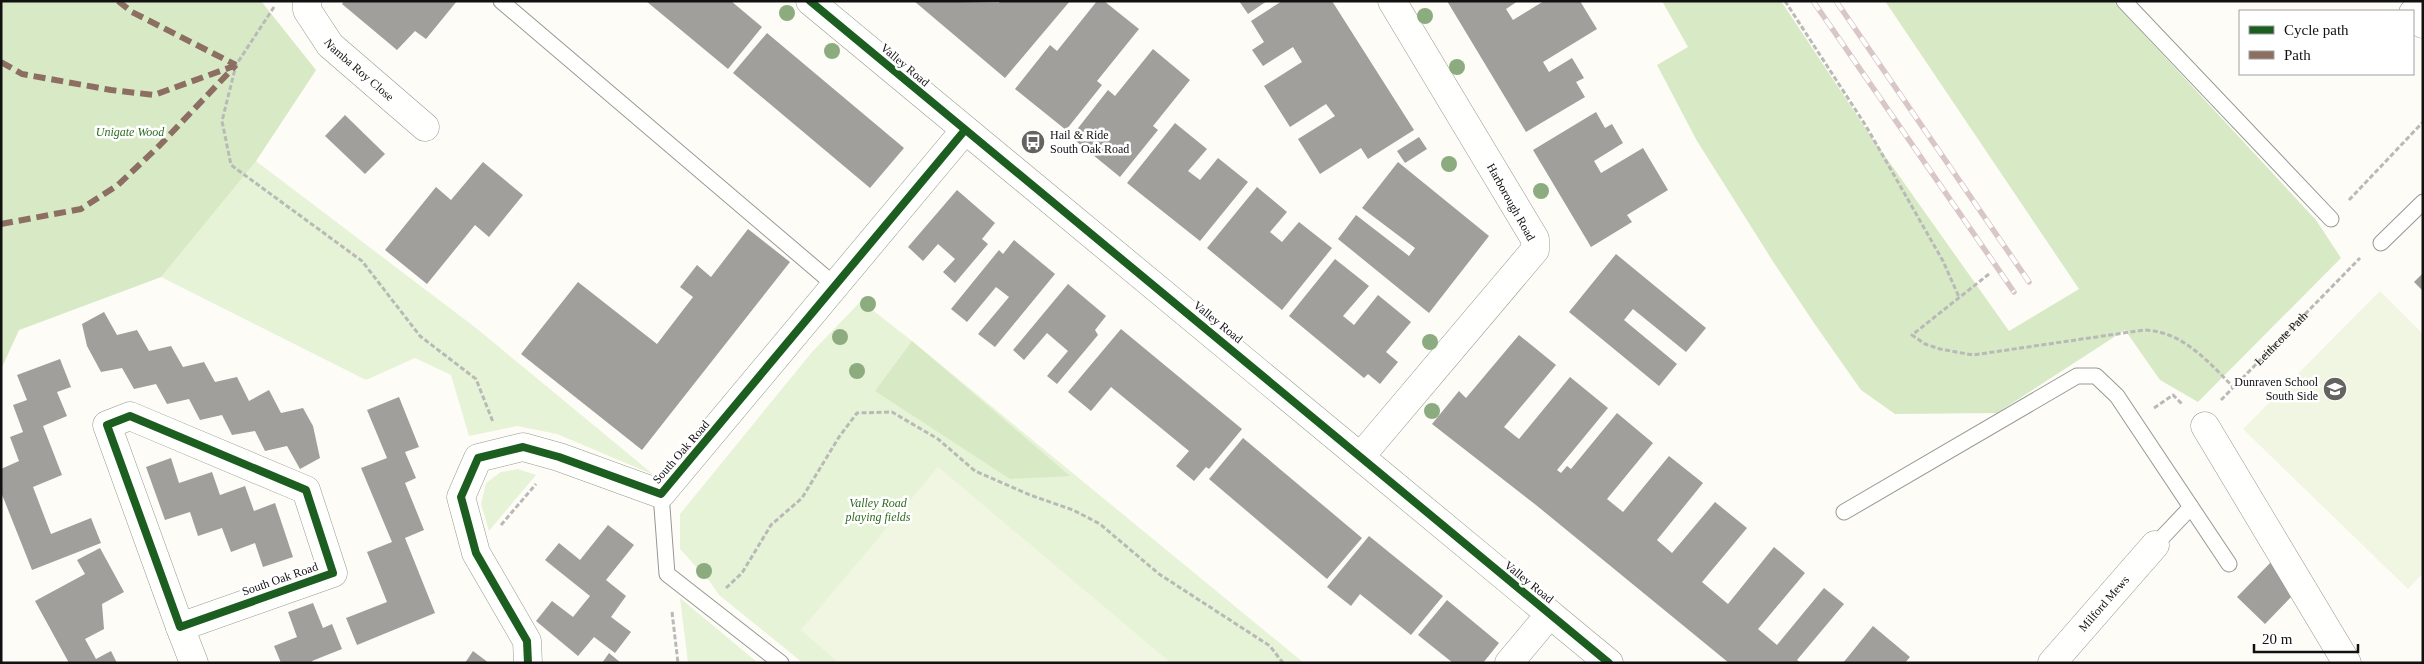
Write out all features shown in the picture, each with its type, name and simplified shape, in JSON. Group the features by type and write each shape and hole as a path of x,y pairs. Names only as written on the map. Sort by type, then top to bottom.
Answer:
{"street":[{"name":"Namba Roy Close","path":"307,1 307,10 330,45 425,127"},
{"name":"Valley Road","path":"810,1 1362,456 1609,663"},
{"name":"Harborough Road","path":"1362,456 1535,250 1535,240 1392,1"},
{"path":"2414,14 2423,24"},
{"name":"South Oak Road","path":"528,663 527,641 476,553 461,497 478,458 523,447 559,457 661,494 837,287 965,130"},
{"name":"South Oak Road","path":"180,626 333,573 306,490 130,416 107,425 180,626 194,663"},
{"path":"2205,426 2347,663"},
{"name":"Milford Mews","path":"2052,663 2155,545"},
{"path":"1509,663 1550,614"}],"lane":[{"path":"501,1 837,287"},
{"path":"2124,1 2331,219"},
{"path":"2381,243 2423,202"},
{"path":"1844,512 2077,376 2096,376 2117,396 2229,564"},
{"path":"661,494 667,574 781,663"},
{"path":"2155,545 2191,507"}],"path":[{"path":"1785,1 1866,126 1943,261 1959,297"},
{"path":"270,12 236,65 222,121 231,165 362,261 420,336 476,379 504,451"},
{"path":"2331,219 2423,122"},
{"path":"1989,274 1912,335 1926,344 1940,349 1973,355 2156,330 2182,341 2233,387"},
{"path":"2135,422 2173,394 2205,426"},
{"path":"711,608 719,595 742,574 771,525 802,498 838,437 858,413 892,412 938,440 975,471 1030,496 1073,510 1100,524 1159,574 1270,646 1283,663"},
{"path":"476,553 559,457"},
{"path":"667,574 678,663"}],"green space":[{"name":"Unigate Wood","path":"1,1 316,70 256,161 476,328 654,475 557,434 517,426 469,436 451,375 415,358 366,380 161,277 19,330 1,369"},
{"name":"Unigate Wood","path":"1,1 261,1 316,70 256,161 161,277 19,330 1,369"},
{"path":"1662,1 1781,1 1868,132 2009,331 2079,289 1885,1 2113,1 2316,220 2341,258 2198,402 2160,380 2125,330 1997,413 1895,414 1861,390 1774,263 1697,141 1657,65 1688,47"},
{"path":"2380,291 2423,334 2423,573 2408,589 2243,429"},
{"name":"Valley Road playing fields","path":"861,301 1304,663 803,663 719,595 711,583 680,549 680,514 812,352"},
{"path":"912,341 1070,476 1010,479 875,391"},
{"path":"938,467 1171,663 839,663 801,630"},
{"path":"518,469 536,475 489,531 481,504 486,483 501,472"},
{"path":"680,598 758,663 688,663"}],"building":[{"path":"344,1 457,1 426,39 415,31 397,50 342,4"},
{"path":"646,1 731,1 762,27 728,69"},
{"path":"914,1 999,3 1000,1 1070,1 1005,78"},
{"path":"1097,1 1104,1 1139,29 1097,81 1102,85 1066,130 1015,89 1050,45 1057,51"},
{"path":"1239,1 1267,1 1248,14"},
{"path":"1282,1 1332,1 1414,130 1368,159 1361,148 1320,174 1298,139 1335,116 1326,104 1290,127 1264,86 1302,62 1293,47 1263,66 1252,50 1264,42 1251,21"},
{"path":"1447,1 1518,1 1506,9 1513,20 1544,1 1580,1 1597,29 1543,62 1549,72 1572,58 1584,78 1576,82 1585,97 1526,132"},
{"path":"767,33 904,148 870,188 733,73"},
{"path":"1153,49 1190,80 1153,126 1158,130 1120,177 1071,137 1108,90 1115,96"},
{"path":"1596,112 1605,128 1612,124 1623,143 1594,161 1601,173 1643,148 1668,190 1627,215 1632,222 1591,247 1533,150"},
{"path":"345,115 385,154 365,174 325,136"},
{"path":"1175,123 1207,149 1188,171 1200,180 1218,158 1248,182 1200,241 1127,183"},
{"path":"1419,137 1427,149 1405,163 1397,151"},
{"path":"483,162 523,195 489,237 475,225 427,284 385,250 436,187 451,200"},
{"path":"1398,162 1489,236 1429,313 1338,239 1356,215 1409,256 1415,248 1362,208"},
{"path":"1257,187 1287,212 1270,232 1282,242 1299,222 1332,248 1282,310 1207,248"},
{"path":"957,190 995,223 982,239 988,244 955,283 943,272 955,259 938,244 923,261 908,247"},
{"path":"748,229 790,262 642,450 521,354 578,282 657,344 693,297 680,287 697,265 711,277"},
{"path":"1014,240 1055,274 995,347 978,334 1009,297 996,287 967,322 951,309 999,250 1003,254"},
{"path":"1616,254 1706,328 1686,352 1633,309 1624,320 1677,364 1659,386 1569,312"},
{"path":"1335,259 1369,286 1343,316 1354,325 1378,295 1411,322 1386,352 1398,362 1380,384 1368,374 1364,378 1289,316"},
{"path":"2423,273 2423,291 2414,282"},
{"path":"1068,284 1106,316 1095,330 1098,335 1057,384 1047,376 1068,351 1047,333 1024,360 1013,350"},
{"path":"104,312 117,335 137,330 149,351 171,346 183,367 204,362 215,382 237,377 249,401 269,390 281,413 303,408 313,426 320,458 300,469 287,446 265,451 255,431 232,435 222,415 200,420 189,399 167,404 156,384 134,389 122,368 101,372 87,346 82,324"},
{"path":"1121,329 1242,429 1209,469 1206,467 1194,481 1176,466 1189,451 1111,387 1091,411 1068,392"},
{"path":"1519,335 1556,365 1504,427 1519,439 1570,377 1608,408 1557,470 1561,473 1567,466 1571,469 1617,413 1653,443 1607,499 1623,512 1669,456 1703,483 1657,540 1672,553 1715,502 1747,528 1702,582 1728,604 1774,547 1805,573 1758,629 1777,645 1824,588 1844,604 1797,660 1801,663 1729,663 1536,505 1432,424 1459,391 1466,398"},
{"path":"60,359 71,387 57,392 67,416 43,426 62,475 33,487 51,534 91,518 101,543 32,570 1,492 1,469 19,461 10,437 23,432 13,405 27,400 17,375"},
{"path":"399,397 419,447 405,452 416,478 405,483 424,530 405,538 435,613 357,645 346,618 387,602 367,552 392,542 361,468 387,458 367,410"},
{"path":"1243,438 1362,538 1327,579 1209,479"},
{"path":"171,458 179,483 212,472 220,495 245,486 254,511 275,503 293,557 263,567 255,543 231,552 222,528 198,536 190,512 165,520 146,467"},
{"path":"608,525 634,545 606,580 626,596 611,617 631,632 615,653 594,637 578,656 536,621 552,601 573,617 590,596 545,560 559,543 580,560"},
{"path":"1369,536 1443,596 1411,635 1360,594 1351,606 1327,587"},
{"path":"100,548 124,592 102,604 104,629 85,639 96,659 111,651 117,663 69,663 35,601 85,574 77,560"},
{"path":"2272,561 2293,595 2265,624 2237,597"},
{"path":"1447,600 1499,643 1483,663 1453,663 1418,635"},
{"path":"313,603 323,628 332,624 342,649 312,661 313,663 281,663 274,646 297,637 288,612"},
{"path":"1873,626 1910,657 1905,663 1843,663"},
{"path":"473,651 489,663 465,663"},
{"path":"609,653 621,663 602,663"}],"railway":[{"path":"1813,1 2014,292"},
{"path":"1836,1 2029,282"}],"marked path":[{"path":"118,1 132,12 236,65"},
{"path":"1,62 22,74 111,90 154,95 234,66"},
{"path":"1,224 81,209 118,185 160,145 236,65"}],"cycle path":[{"path":"810,1 1609,663"},
{"path":"528,663 527,641 476,553 461,497 478,458 523,447 559,457 661,494 965,130"},
{"path":"130,416 306,490 333,573 180,627 107,425 130,416"}],"place":[{"name":"Hail & Ride South Oak Road","path":"1033,142"},
{"name":"Dunraven School South Side","path":"2335,389"}]}
